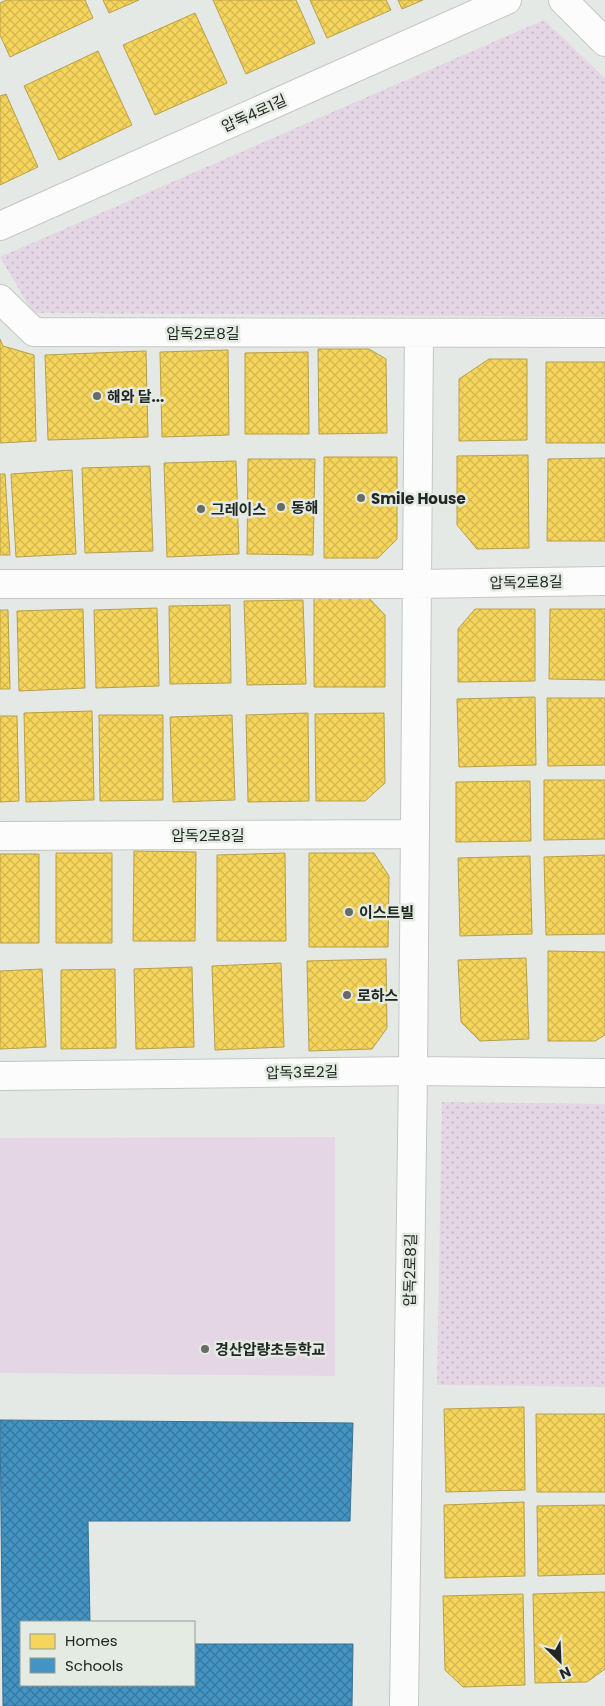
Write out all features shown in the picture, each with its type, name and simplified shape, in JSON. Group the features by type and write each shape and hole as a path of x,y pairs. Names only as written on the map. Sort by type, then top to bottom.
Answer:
{"street":[{"name":"압독4로1길","path":"0,226 507,0"},
{"path":"563,0 605,42"},
{"name":"압독2로8길","path":"0,299 34,332 605,333"},
{"name":"압독2로8길","path":"404,1706 413,1070 420,333"},
{"name":"압독2로8길","path":"0,584 417,584 605,580"},
{"name":"압독2로8길","path":"0,836 415,834"},
{"name":"압독3로2길","path":"0,1076 413,1070 605,1073"}],"shaded area":[{"path":"544,20 605,78 605,317 33,313 0,257"},
{"path":"442,1102 605,1104 605,1387 437,1385"},
{"path":"335,1137 335,1376 0,1373 0,1138"}],"building: Homes":[{"path":"7,0 85,0 93,18 10,57 0,35 0,3"},
{"path":"103,0 139,0 109,13"},
{"path":"213,0 296,0 315,43 246,74"},
{"path":"310,0 386,0 391,10 327,38"},
{"path":"398,0 423,0 402,9"},
{"path":"195,13 227,83 155,115 123,45"},
{"path":"98,51 132,125 59,160 24,86"},
{"path":"6,94 38,167 0,185 0,96"},
{"path":"0,339 3,346 34,355 36,441 0,443"},
{"path":"318,349 369,349 386,359 387,433 319,434"},
{"path":"228,350 229,435 162,437 160,352"},
{"name":"해와 달...","path":"146,351 148,437 48,440 45,355"},
{"path":"308,352 309,434 245,434 245,353"},
{"path":"489,359 527,359 527,440 459,441 459,379"},
{"path":"546,362 605,362 605,443 546,443"},
{"path":"528,455 529,548 477,549 457,525 457,456"},
{"name":"Smile House","path":"324,457 397,457 397,539 378,558 324,558"},
{"path":"605,458 605,541 547,541 548,459"},
{"name":"동해","path":"248,459 315,459 313,555 247,554"},
{"name":"그레이스","path":"236,461 239,554 167,557 164,463"},
{"path":"150,466 153,551 85,553 82,468"},
{"path":"72,470 76,554 16,557 11,474"},
{"path":"0,474 5,474 10,555 0,555"},
{"path":"314,596 367,596 385,615 385,687 314,687"},
{"path":"303,600 306,684 247,685 244,601"},
{"path":"230,605 231,683 170,684 169,606"},
{"path":"157,608 159,686 96,688 94,610"},
{"path":"83,609 85,688 19,691 17,611"},
{"path":"475,609 535,609 535,681 458,682 458,629"},
{"path":"550,609 605,609 605,680 549,679"},
{"path":"0,610 8,610 10,689 0,689"},
{"path":"535,697 536,765 459,767 457,699"},
{"path":"547,698 605,698 605,765 548,766"},
{"path":"92,711 94,800 26,802 24,713"},
{"path":"308,713 309,801 248,802 246,715"},
{"path":"384,713 385,783 365,801 316,801 315,714"},
{"path":"99,715 163,715 163,800 100,801"},
{"path":"232,715 235,800 173,802 170,717"},
{"path":"0,716 17,716 19,801 0,802"},
{"path":"544,780 605,780 605,839 544,840"},
{"path":"530,781 531,841 456,842 456,782"},
{"path":"134,851 196,852 195,941 133,941"},
{"path":"56,853 112,853 112,943 56,943"},
{"path":"285,853 286,941 217,941 217,855"},
{"name":"이스트빌","path":"309,853 374,853 389,876 388,947 309,947"},
{"path":"0,854 39,854 39,943 0,943"},
{"path":"605,855 605,934 546,935 544,857"},
{"path":"530,856 532,934 460,936 458,858"},
{"path":"548,951 605,952 605,1035 595,1041 548,1041"},
{"path":"526,958 529,1039 480,1041 461,1022 458,960"},
{"name":"로하스","path":"386,959 387,1028 372,1049 309,1051 307,961"},
{"path":"281,963 284,1047 215,1050 212,966"},
{"path":"192,967 194,1047 136,1049 134,969"},
{"path":"42,969 46,1047 0,1049 0,971"},
{"path":"115,969 116,1048 61,1049 61,970"},
{"path":"524,1407 525,1490 446,1492 444,1409"},
{"path":"536,1414 605,1414 605,1492 537,1492"},
{"path":"524,1502 525,1576 445,1578 444,1505"},
{"path":"605,1505 605,1574 538,1576 537,1506"},
{"path":"605,1592 605,1669 587,1682 535,1683 533,1594"},
{"path":"523,1594 525,1685 463,1687 445,1670 443,1596"}],"building: Schools":[{"path":"0,1420 353,1423 350,1521 88,1521 90,1621 20,1621 20,1686 195,1686 195,1644 353,1644 352,1706 3,1706"}],"place":[{"name":"해와 달...","path":"97,396"},
{"name":"Smile House","path":"361,498"},
{"name":"동해","path":"281,507"},
{"name":"그레이스","path":"201,509"},
{"name":"이스트빌","path":"349,912"},
{"name":"로하스","path":"347,995"},
{"name":"경산압량초등학교","path":"205,1349"}]}
